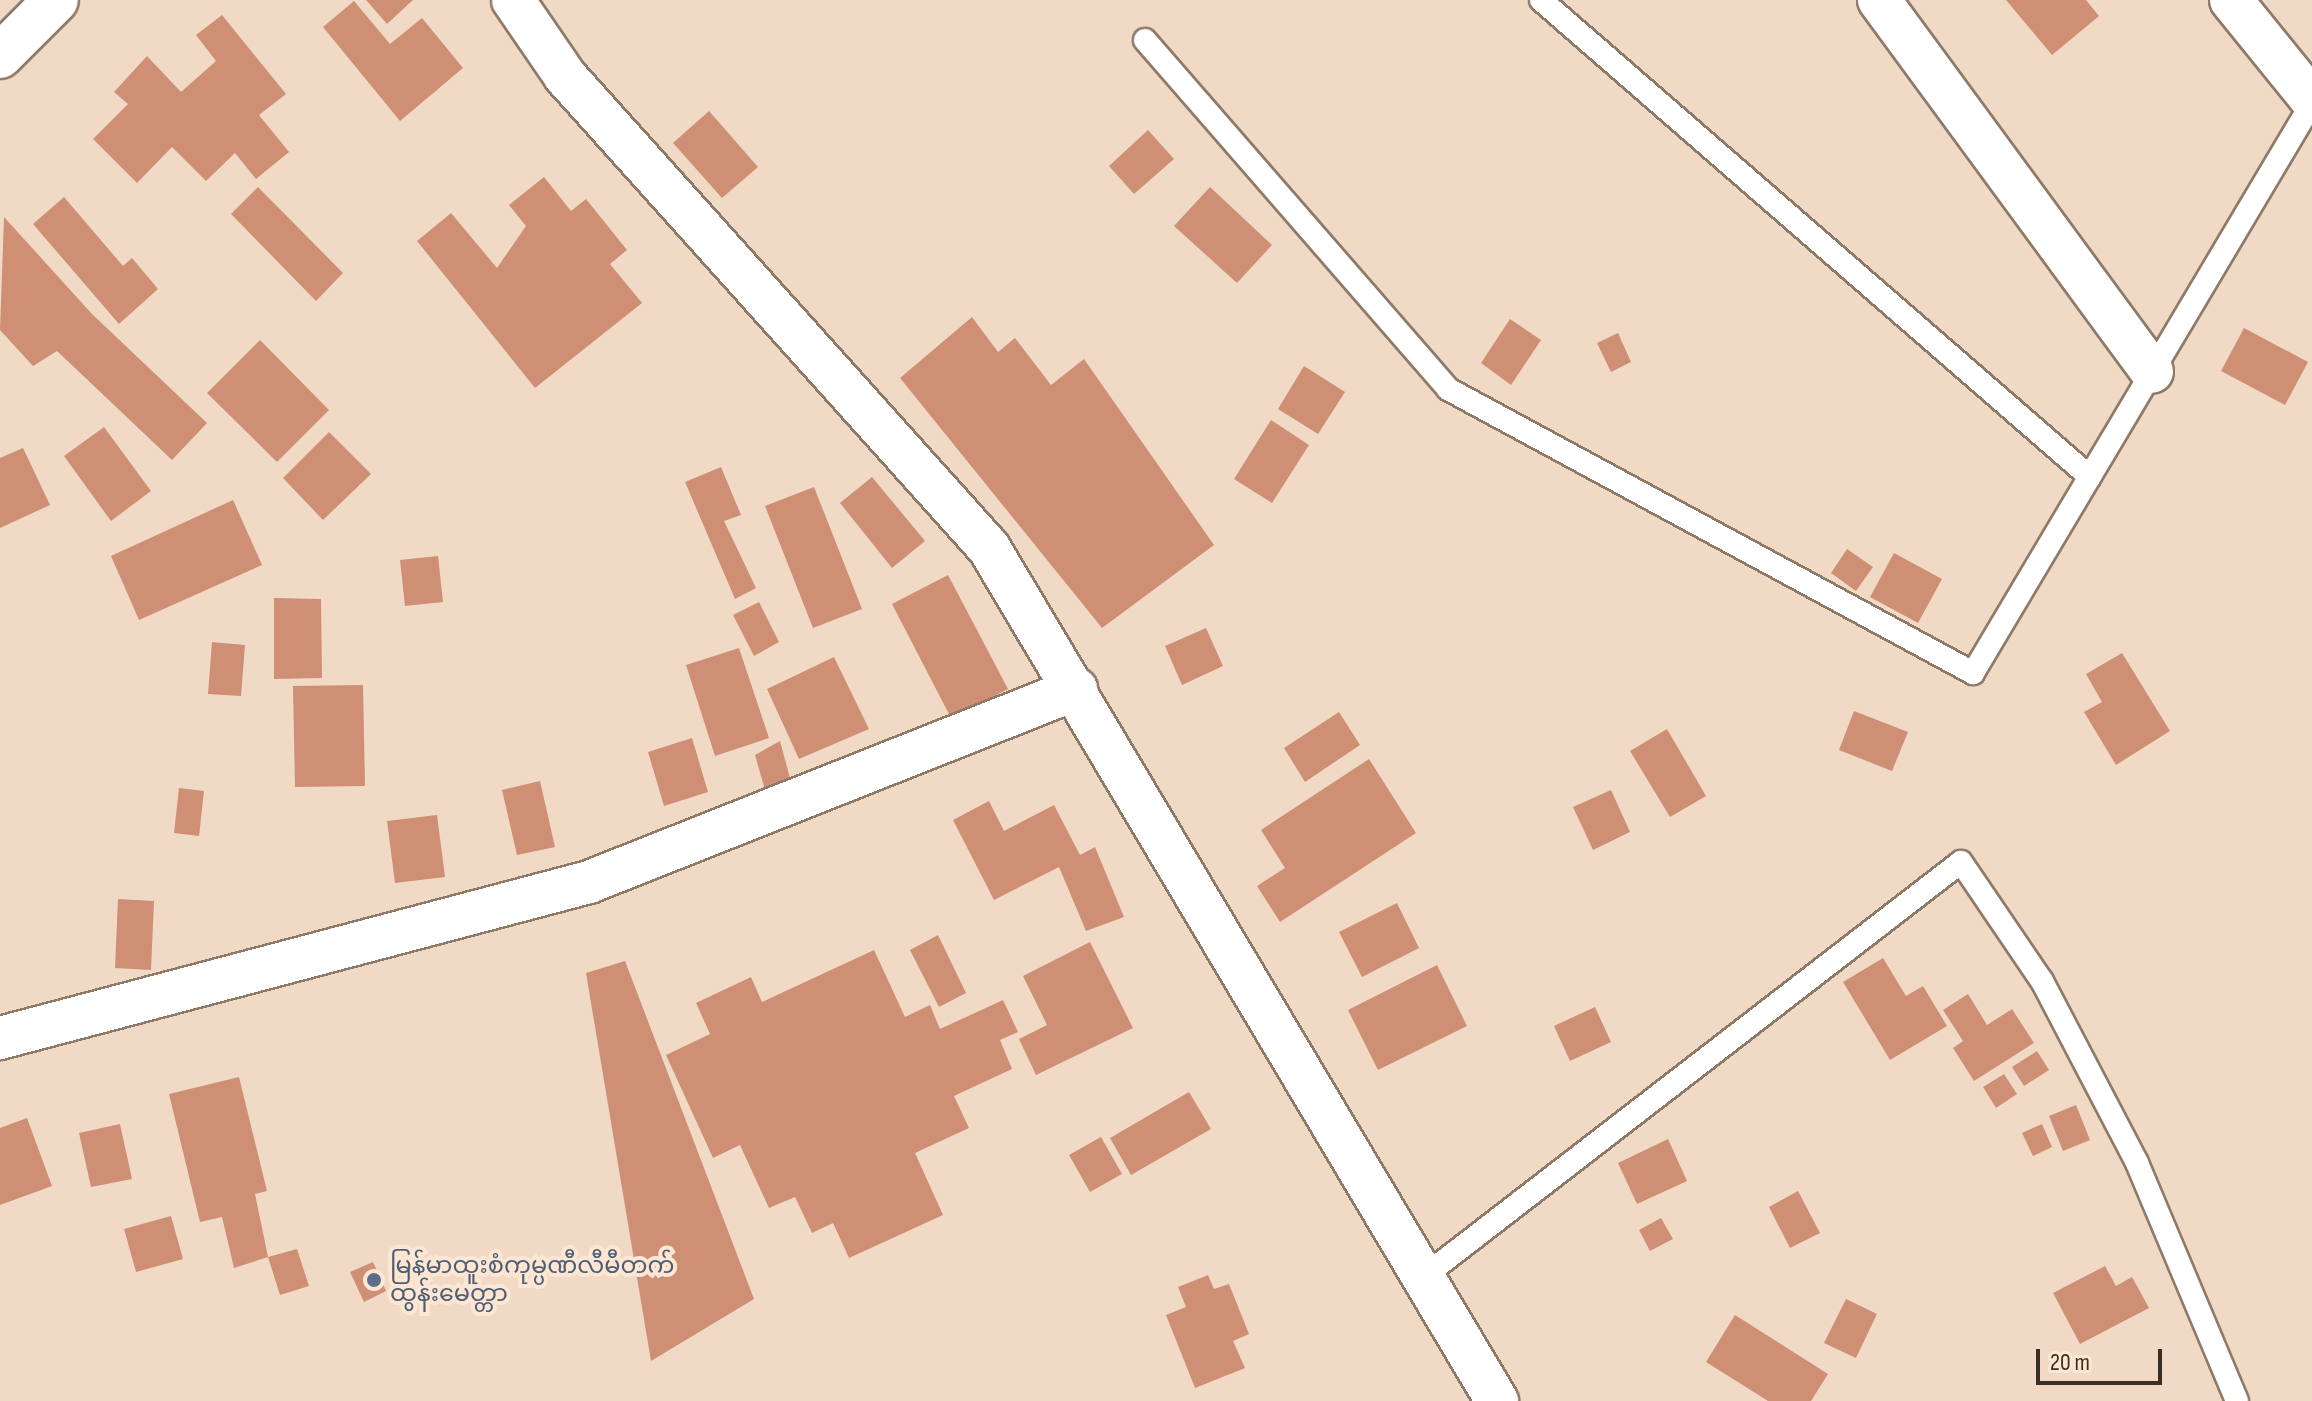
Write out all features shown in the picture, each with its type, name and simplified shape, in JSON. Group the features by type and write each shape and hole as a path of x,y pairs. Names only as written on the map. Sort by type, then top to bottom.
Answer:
{"highway":[{"path":"0,56 56,0"}],"street":[{"path":"513,0 565,76 989,548 1076,689 1497,1401"},
{"path":"1879,0 2152,372"},
{"path":"2231,0 2312,101"},
{"path":"0,1038 589,882 1076,689"}],"lane":[{"path":"1541,0 2090,477"},
{"path":"1145,40 1448,389 1973,673 2312,101"},
{"path":"1423,1277 1961,862 2042,981 2137,1163 2237,1401"}],"building":[{"path":"366,0 413,0 387,24"},
{"path":"2006,0 2086,0 2099,16 2052,55"},
{"path":"354,1 390,44 422,18 463,68 400,121 323,27"},
{"path":"222,15 286,94 259,115 289,152 256,179 235,153 206,181 172,147 137,183 93,139 128,104 114,92 147,56 181,92 216,61 196,35"},
{"path":"709,111 758,167 722,198 673,143"},
{"path":"1148,130 1174,159 1134,194 1109,166"},
{"path":"544,177 571,211 586,199 627,250 610,264 642,303 535,388 417,241 451,213 497,268 526,226 509,205"},
{"path":"258,187 343,273 316,301 231,214"},
{"path":"1210,187 1272,245 1237,283 1174,226"},
{"path":"64,197 123,266 132,258 158,289 119,324 33,224"},
{"path":"4,217 92,314 207,423 172,460 57,351 33,366 0,330"},
{"path":"972,317 998,352 1015,338 1051,385 1084,359 1214,545 1102,628 900,378"},
{"path":"1510,319 1541,340 1511,385 1481,363"},
{"path":"2244,328 2308,362 2285,405 2221,371"},
{"path":"1618,333 1631,362 1611,372 1597,343"},
{"path":"260,340 329,410 277,462 207,393"},
{"path":"1304,366 1345,392 1318,434 1278,409"},
{"path":"1271,420 1309,445 1272,503 1234,479"},
{"path":"104,427 151,491 111,521 64,456"},
{"path":"329,432 371,474 323,520 283,478"},
{"path":"23,448 50,505 0,528 0,458"},
{"path":"721,467 741,515 724,521 756,588 735,599 685,482"},
{"path":"872,477 925,541 892,568 840,503"},
{"path":"814,487 862,609 813,628 765,506"},
{"path":"233,500 262,565 139,620 111,556"},
{"path":"1847,549 1873,567 1856,591 1831,573"},
{"path":"1894,553 1942,579 1918,623 1870,597"},
{"path":"438,556 443,602 405,606 400,560"},
{"path":"948,575 1008,689 951,718 892,604"},
{"path":"274,598 321,599 322,678 274,679"},
{"path":"759,602 779,642 754,656 733,615"},
{"path":"1206,628 1223,666 1182,685 1165,646"},
{"path":"212,642 245,645 241,696 208,694"},
{"path":"739,648 769,738 715,756 686,665"},
{"path":"2122,653 2170,731 2116,765 2084,712 2102,702 2086,674"},
{"path":"834,657 869,729 799,759 767,689"},
{"path":"363,685 365,786 295,787 293,686"},
{"path":"1854,711 1908,732 1892,771 1839,750"},
{"path":"1339,712 1360,745 1305,782 1284,748"},
{"path":"1667,729 1706,796 1670,817 1630,751"},
{"path":"692,738 708,792 664,806 648,752"},
{"path":"780,741 791,782 765,790 755,755"},
{"path":"1369,759 1416,833 1280,922 1257,886 1285,868 1261,830"},
{"path":"540,781 555,847 517,855 502,790"},
{"path":"179,788 204,791 199,836 174,833"},
{"path":"1611,790 1630,832 1593,850 1573,807"},
{"path":"989,801 1004,831 1054,805 1080,855 1095,847 1124,917 1086,931 1059,867 994,900 953,820"},
{"path":"437,815 445,877 395,883 387,821"},
{"path":"118,899 154,901 151,970 115,968"},
{"path":"1397,903 1419,948 1362,977 1339,932"},
{"path":"938,935 966,993 939,1007 910,950"},
{"path":"1090,942 1133,1028 1036,1075 1019,1039 1047,1025 1023,976"},
{"path":"874,950 905,1017 930,1005 940,1029 1003,1000 1018,1032 1000,1040 1012,1069 954,1096 969,1128 915,1153 943,1215 849,1258 833,1223 812,1233 795,1197 769,1208 740,1145 713,1158 666,1055 710,1034 696,1003 751,977 762,1002"},
{"path":"1883,958 1906,996 1923,986 1947,1026 1890,1060 1843,982"},
{"path":"625,961 754,1299 651,1361 586,973"},
{"path":"1437,965 1467,1026 1378,1070 1348,1010"},
{"path":"1968,994 1987,1025 2012,1009 2034,1043 1974,1081 1953,1048 1963,1041 1943,1010"},
{"path":"1595,1007 1611,1042 1570,1061 1554,1026"},
{"path":"2037,1051 2049,1070 2024,1086 2012,1067"},
{"path":"2004,1074 2017,1094 1996,1108 1983,1087"},
{"path":"239,1077 267,1191 255,1194 268,1257 234,1268 222,1217 200,1222 169,1094"},
{"path":"1189,1092 1211,1129 1131,1175 1110,1138"},
{"path":"2076,1105 2090,1140 2063,1151 2049,1116"},
{"path":"27,1118 52,1186 0,1205 0,1128"},
{"path":"120,1124 132,1179 91,1187 79,1133"},
{"path":"2042,1124 2052,1147 2033,1156 2022,1133"},
{"path":"1101,1137 1122,1174 1090,1192 1069,1155"},
{"path":"1668,1139 1687,1181 1637,1204 1618,1163"},
{"path":"1798,1191 1820,1233 1790,1248 1769,1207"},
{"path":"171,1216 183,1259 136,1272 124,1229"},
{"path":"1661,1218 1673,1239 1650,1251 1639,1230"},
{"path":"297,1249 309,1286 280,1295 268,1257"},
{"path":"373,1262 386,1291 364,1302 350,1272"},
{"path":"2105,1266 2116,1286 2132,1277 2149,1308 2080,1344 2053,1293"},
{"path":"1208,1275 1214,1289 1229,1284 1249,1334 1233,1341 1245,1368 1195,1388 1166,1315 1186,1307 1178,1287"},
{"path":"1846,1299 1877,1314 1856,1358 1824,1343"},
{"path":"1735,1315 1828,1374 1811,1401 1768,1401 1706,1362"}],"place":[{"name":"မြန်မာထူးစံကုမ္ပဏီလီမီတက် ထွန်းမေတ္တာ","path":"374,1280"}]}
